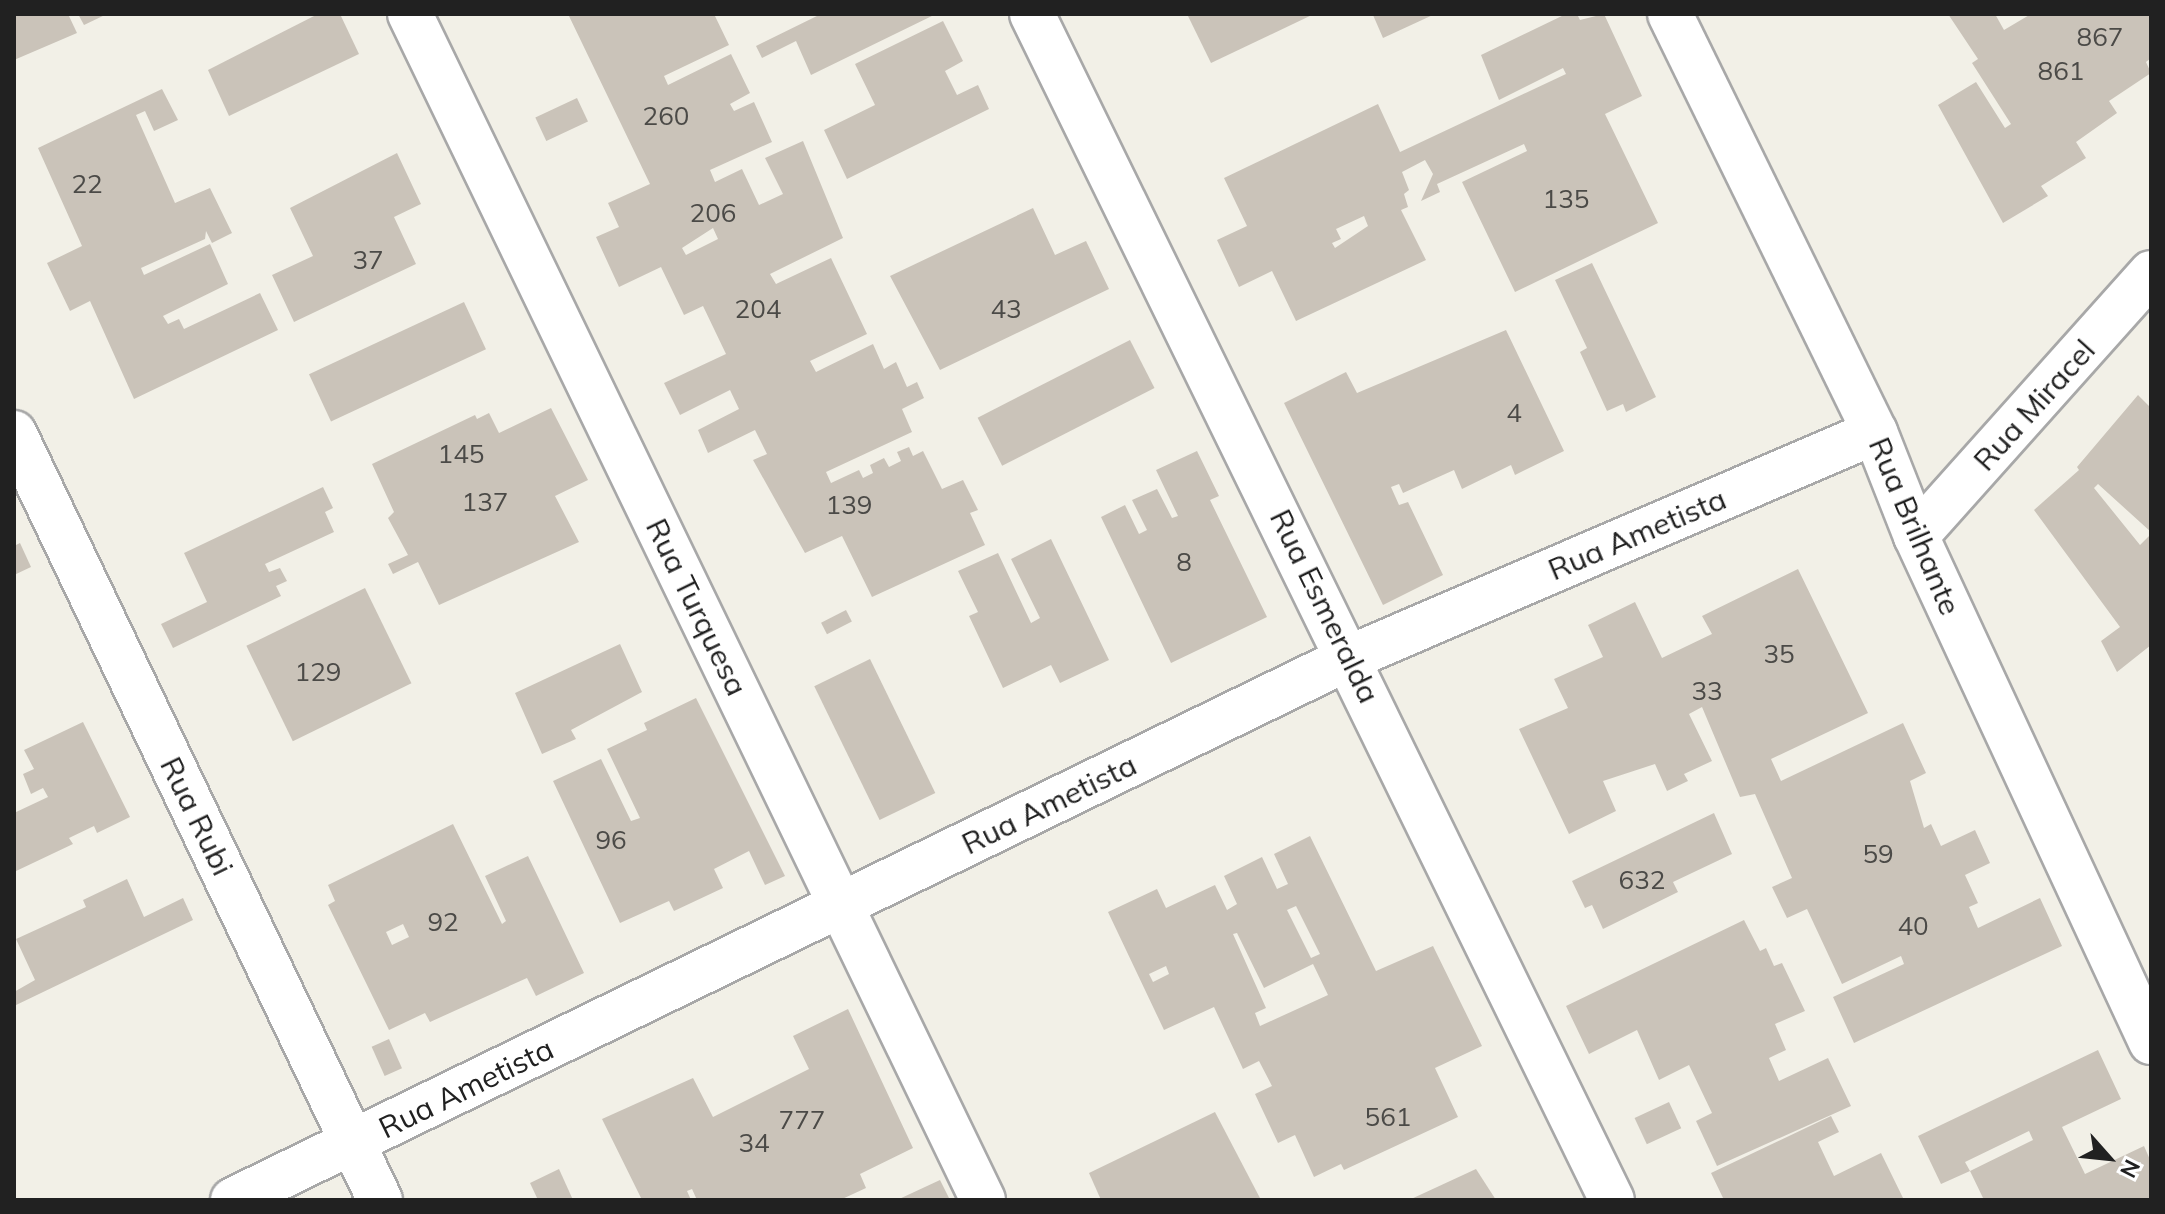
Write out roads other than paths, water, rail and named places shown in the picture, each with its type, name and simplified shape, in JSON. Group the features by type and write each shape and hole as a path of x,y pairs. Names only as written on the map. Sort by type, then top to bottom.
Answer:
{"street":[{"name":"Rua Turquesa","path":"410,14 983,1200"},
{"name":"Rua Esmeralda","path":"1032,14 1351,657 1612,1200"},
{"name":"Rua Brilhante","path":"1670,14 1875,432 1916,536 2151,1042"},
{"name":"Rua Miracel","path":"1916,536 2151,273"},
{"name":"Rua Ametista","path":"233,1200 1351,657 1875,432"},
{"name":"Rua Rubi","path":"14,433 380,1200"}]}
